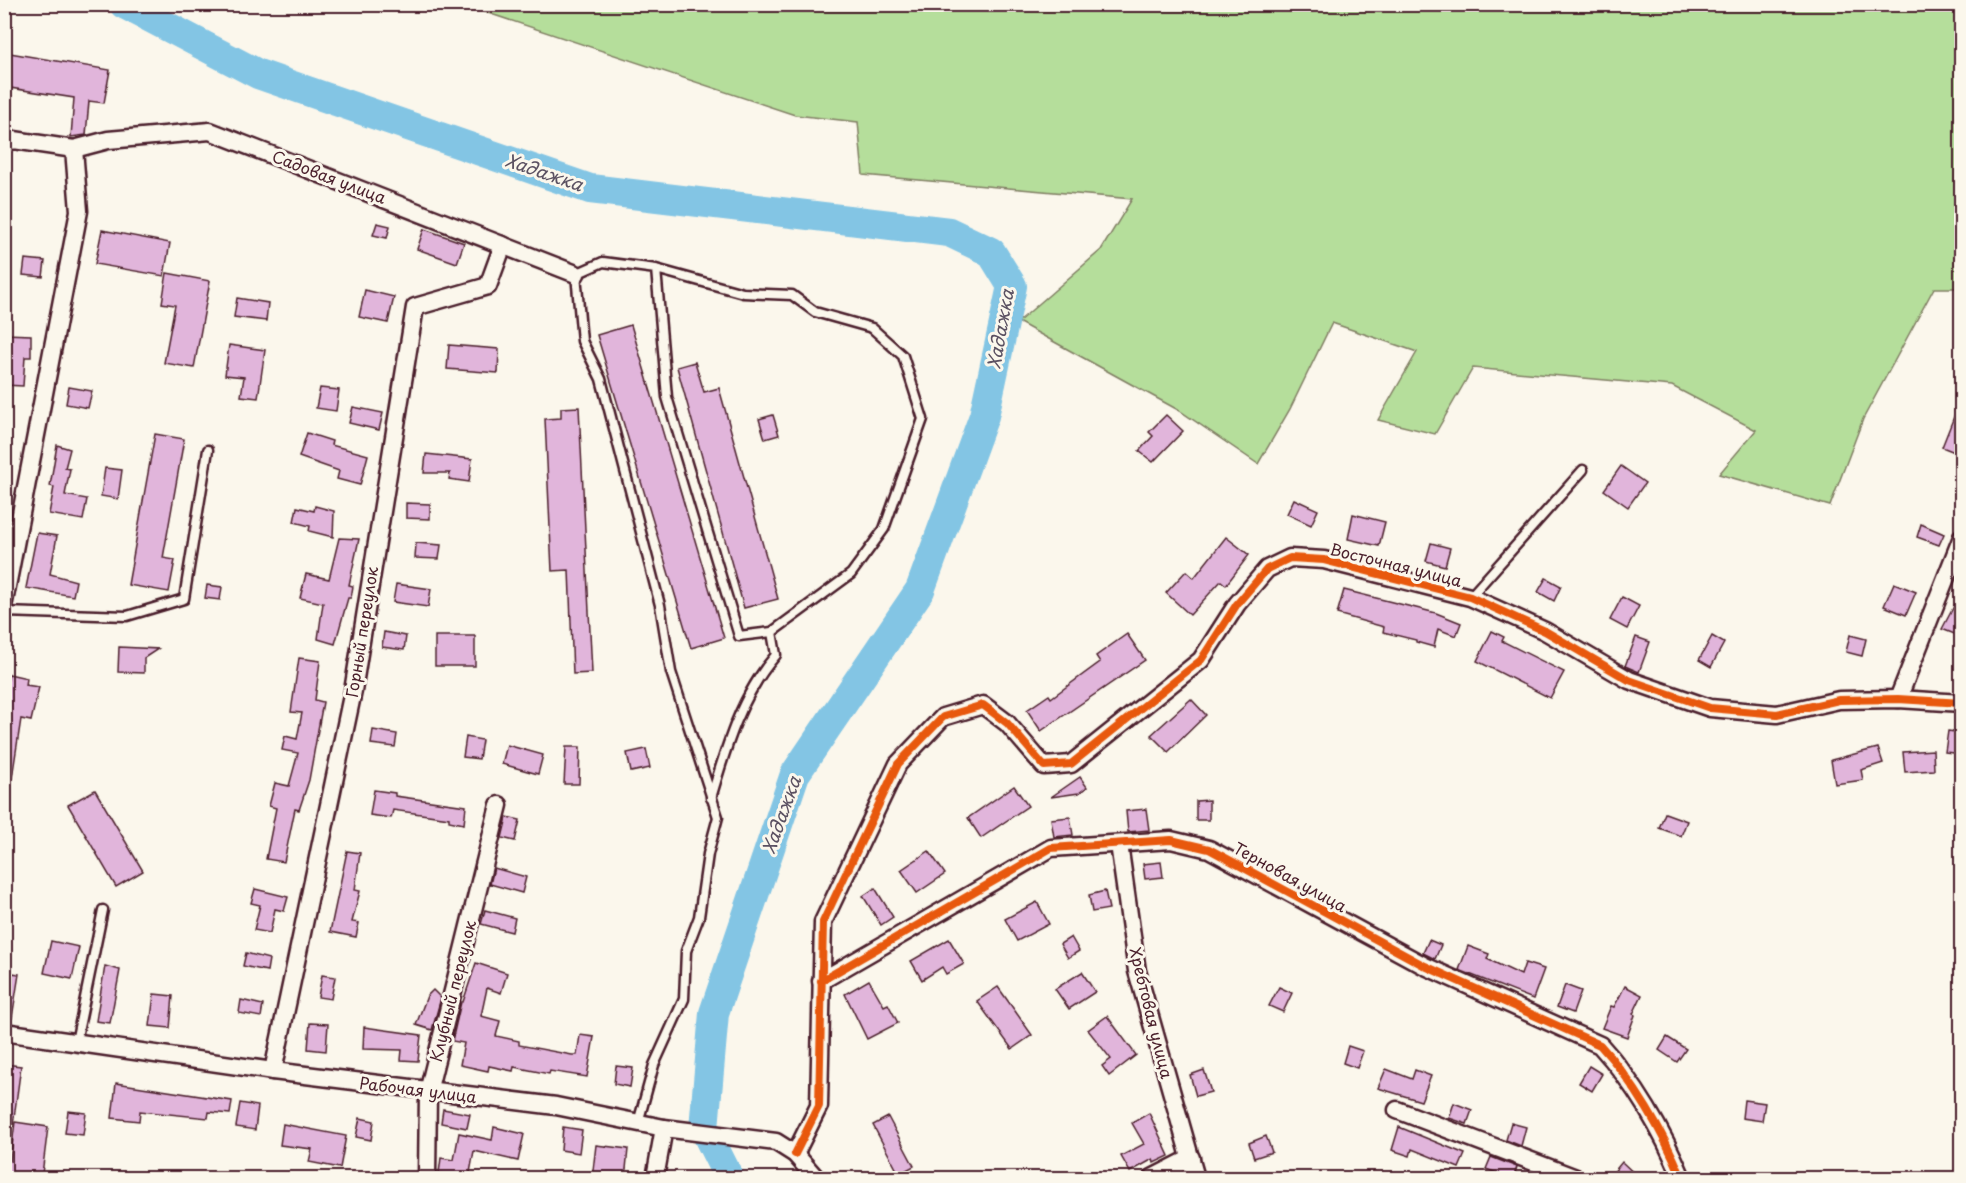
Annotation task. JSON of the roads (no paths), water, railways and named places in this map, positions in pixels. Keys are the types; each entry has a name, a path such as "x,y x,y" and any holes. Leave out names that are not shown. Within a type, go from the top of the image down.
{"street":[{"name":"Садовая улица","path":"4,142 14,140 74,149 108,140 210,131 576,274"},
{"path":"4,603 79,211 74,149"},
{"name":"Горный переулок","path":"273,1071 353,691 415,308 488,286 503,245"},
{"path":"1898,699 1962,537"},
{"name":"Восточная улица","path":"821,981 823,922 898,764 943,717 983,705 1007,723 1044,766 1071,764 1201,660 1237,604 1267,569 1290,558 1324,560 1470,597 1545,631 1629,680 1710,708 1777,714 1839,700 1898,699 1962,703"},
{"name":"Клубный переулок","path":"427,1179 428,1092 499,805"},
{"name":"Терновая улица","path":"821,981 1051,848 1171,840 1209,849 1425,966 1600,1045 1621,1068 1674,1159 1682,1179"},
{"name":"Хребтовая улица","path":"1119,844 1137,971 1196,1179"},
{"path":"795,1154 819,1106 821,981"},
{"name":"Рабочая улица","path":"4,1032 428,1092 556,1106 663,1128 776,1142 795,1154 816,1179"},
{"path":"1396,1110 1576,1179"},
{"path":"655,1179 663,1128"},
{"path":"1152,1179 1191,1158"}],"lane":[{"path":"638,1123 654,1065 684,999 686,951 699,917 708,854 718,817 671,672 660,605 601,379 582,341 576,274 603,262 656,269 743,293 792,295 815,312 872,328 903,356 923,419 884,529 851,574 772,632 739,636 667,397 656,269"},
{"path":"4,612 128,616 184,599 208,450"},
{"path":"1470,597 1583,470"},
{"path":"711,798 726,746 756,678 776,655 772,632"},
{"path":"76,1042 103,910"}],"waterway":[{"name":"Хадажка","path":"124,4 258,74 590,189 949,232 991,252 1012,286 984,416 920,590 795,774 714,1013 704,1128 729,1178"}]}
